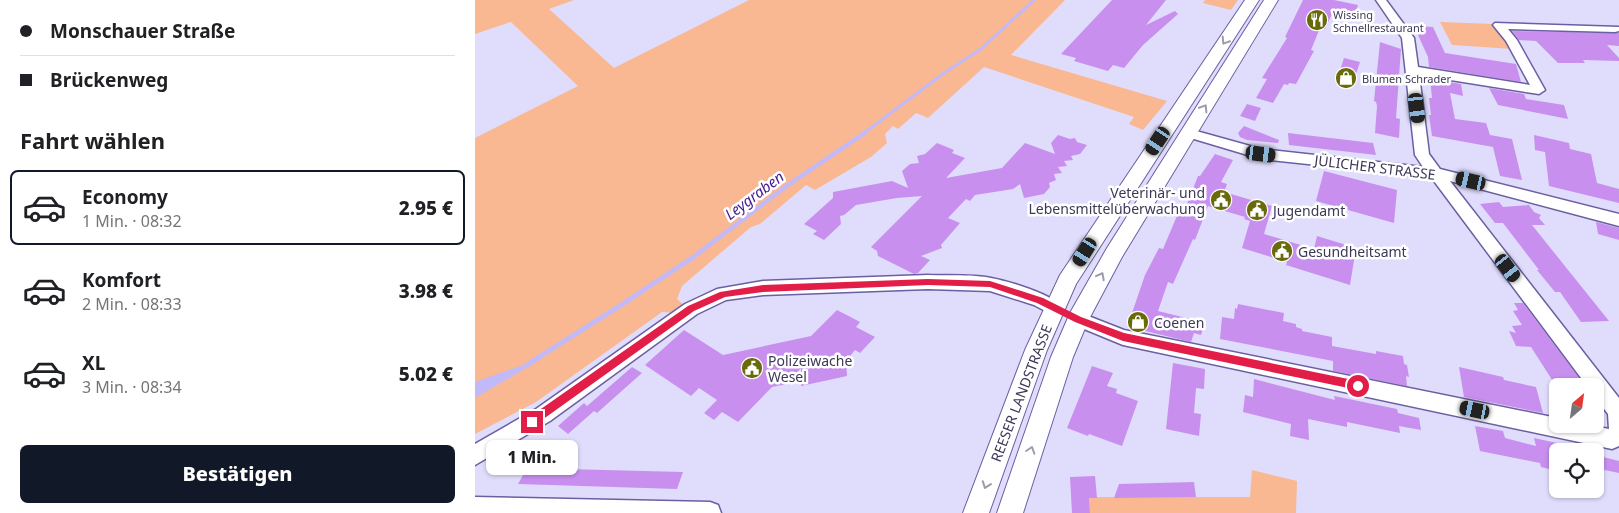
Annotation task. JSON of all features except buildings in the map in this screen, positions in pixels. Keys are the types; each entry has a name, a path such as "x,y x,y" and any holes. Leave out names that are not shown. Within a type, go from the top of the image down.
{"main road":[{"name":"REESER LANDSTRASSE","path":"976,513 1036,350 1053,308 1067,281 1094,237 1251,0"},
{"name":"REESER LANDSTRASSE","path":"1010,513 1062,356 1078,319 1114,253 1271,0"},
{"path":"1053,308 1078,319"}],"street":[{"path":"1381,0 1408,38 1423,155 1617,411 1619,428"},
{"path":"1413,70 1539,90 1511,40 1499,26 1615,29"},
{"name":"JÜLICHER STRASSE","path":"1189,133 1261,154 1437,173 1619,220"},
{"path":"475,455 543,415 691,309 723,294 763,288 928,282 990,284 1040,300 1053,308"},
{"path":"1078,319 1133,339 1612,439 1619,434"},
{"path":"475,508 710,513"}],"shaded area":[{"path":"475,0 574,0 549,9 614,68 749,0 1065,0 1011,55 1167,101 1143,130 1129,124 1134,117 984,67 928,118 916,113 898,129 893,126 885,134 887,143 871,157 815,190 806,185 760,224 751,227 682,286 677,299 685,306 676,313 662,312 536,402 475,434 475,138 578,86 511,22 475,34"},
{"path":"1205,0 1238,0 1231,10 1203,3"},
{"path":"1440,22 1494,24 1513,49 1452,45"},
{"path":"540,360 475,398 475,382"},
{"path":"1252,470 1297,481 1296,513 1090,513 1089,497 1250,497"}],"waterway":[{"name":"Leygraben","path":"864,133 944,73 981,49 1034,0"},
{"name":"Leygraben","path":"627,301 692,258 788,185 866,132"},
{"name":"Leygraben","path":"528,364 629,300"}],"place":[{"name":"Wissing Schnellrestaurant","path":"1317,20"},
{"name":"Blumen Schrader","path":"1346,78"},
{"name":"Veterinär- und Lebensmittelüberwachung","path":"1221,200"},
{"name":"Jugendamt","path":"1257,210"},
{"name":"Gesundheitsamt","path":"1282,251"},
{"name":"Coenen","path":"1138,322"},
{"name":"Polizeiwache Wesel","path":"752,368"}],"route":[{"path":"532,422 691,309 723,294 763,288 928,282 990,284 1040,300 1095,327 1123,337 1358,386"}]}
